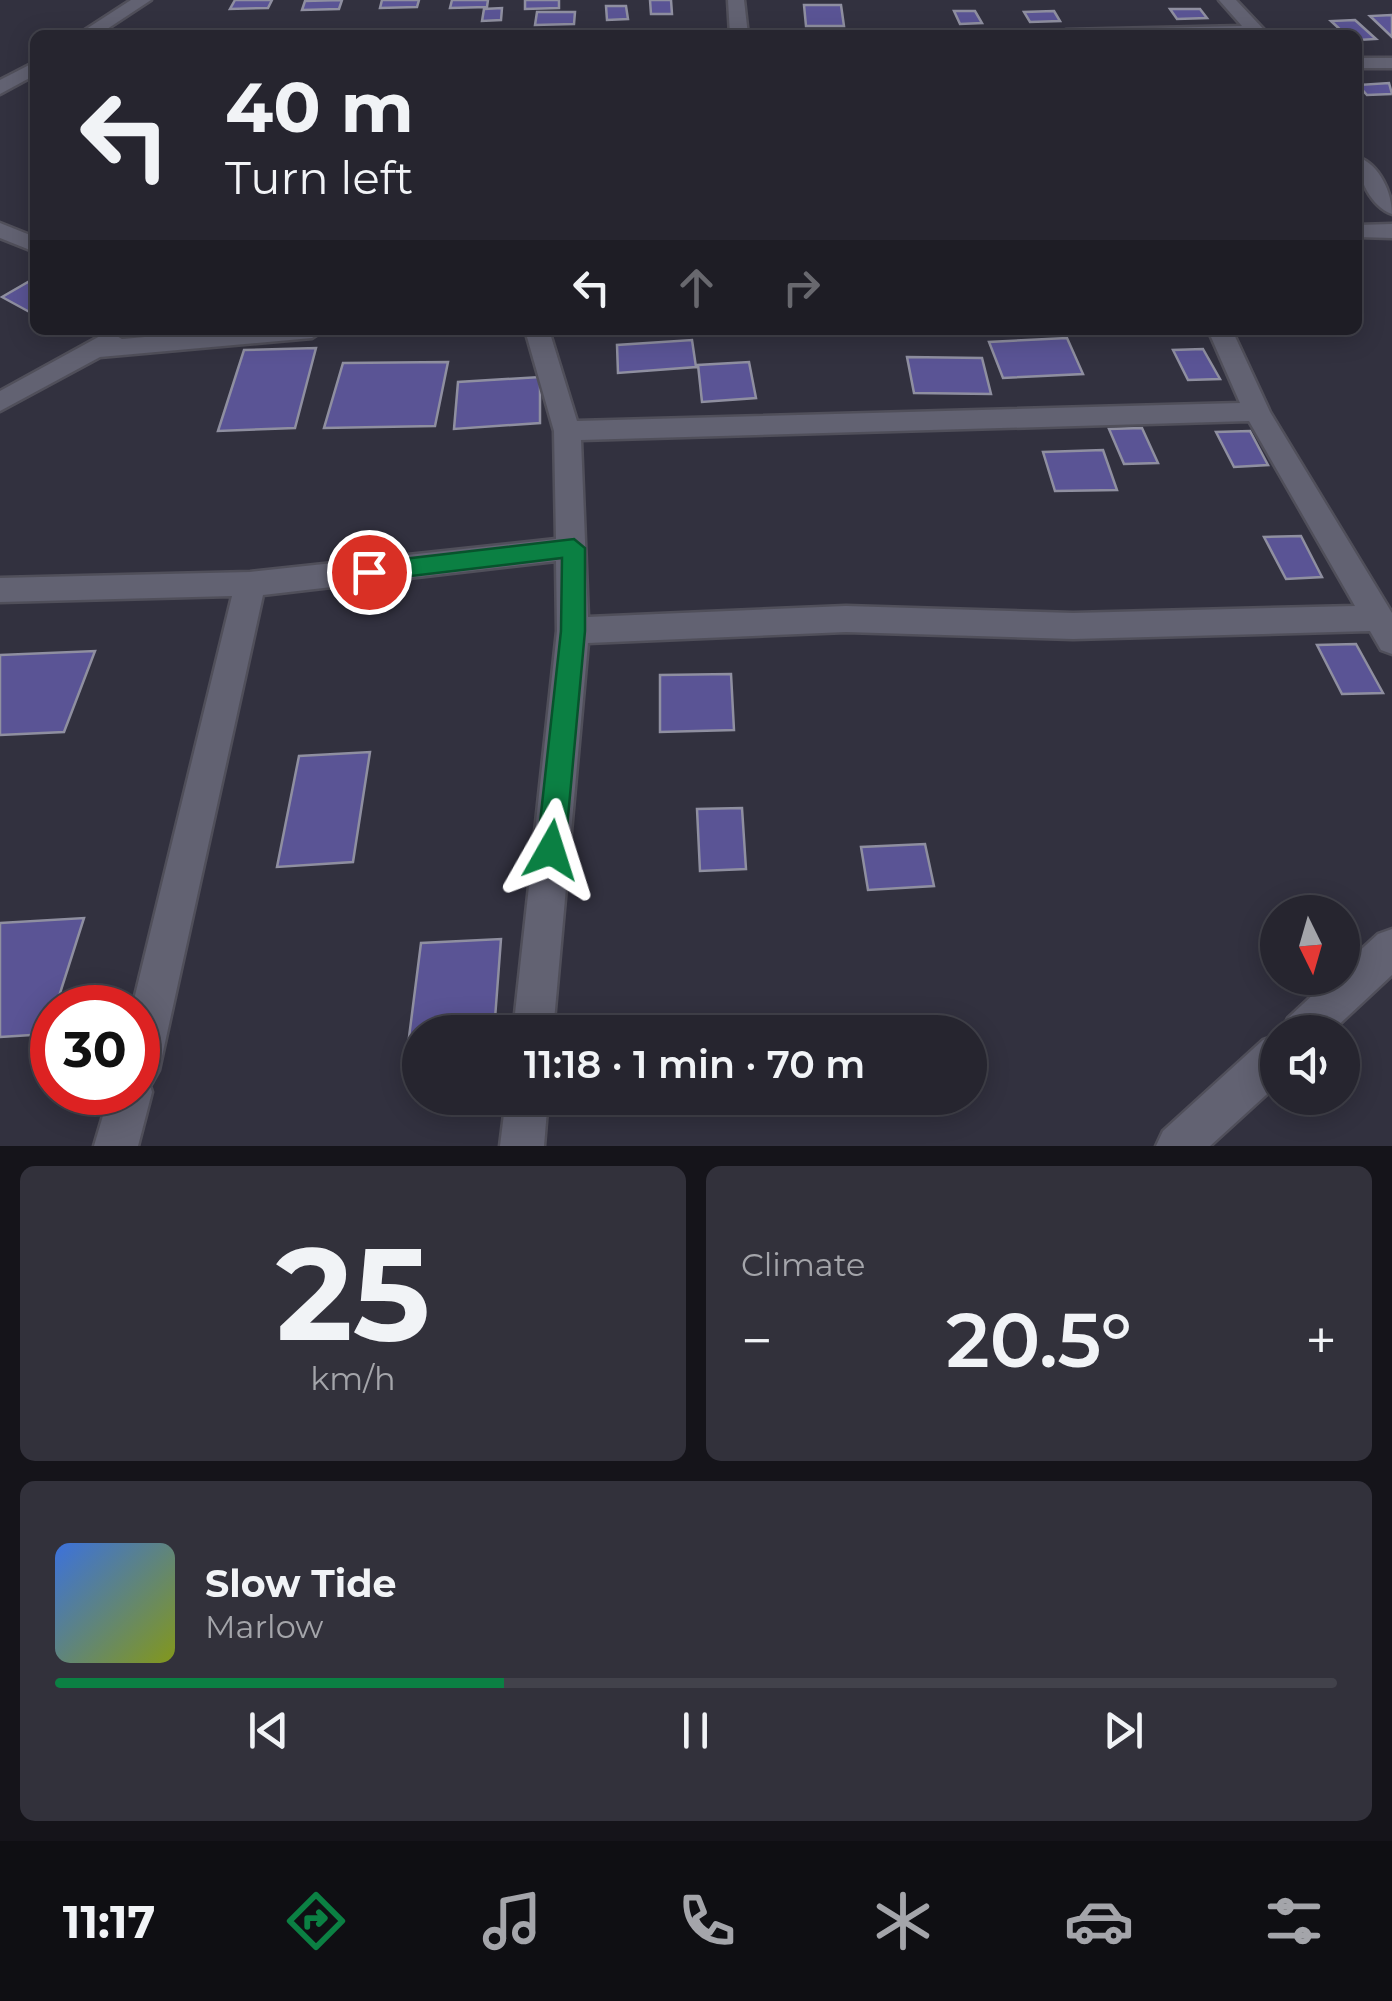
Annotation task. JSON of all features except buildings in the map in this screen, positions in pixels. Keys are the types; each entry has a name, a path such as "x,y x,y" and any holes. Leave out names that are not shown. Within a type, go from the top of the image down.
{"street":[{"path":"94,30 142,0"},
{"path":"736,0 739,30"},
{"path":"1227,0 1255,30"},
{"path":"1362,63 1392,63"},
{"path":"0,88 30,69"},
{"path":"1362,169 1392,208"},
{"path":"0,230 30,244"},
{"path":"1362,231 1392,231"},
{"path":"0,402 122,335"},
{"path":"94,350 258,335"},
{"path":"535,1015 573,631 574,548 568,432 538,335"},
{"path":"1222,335 1258,412 1384,630"},
{"path":"568,432 1258,412"},
{"path":"0,590 250,584 574,548"},
{"path":"158,985 250,584"},
{"path":"573,631 846,620 1384,630"},
{"path":"1320,1015 1392,948"},
{"path":"1178,1146 1260,1071"},
{"path":"116,1146 125,1115"},
{"path":"522,1146 525,1115"}],"route":[{"path":"369,572 574,548 573,631 551,850"}]}
